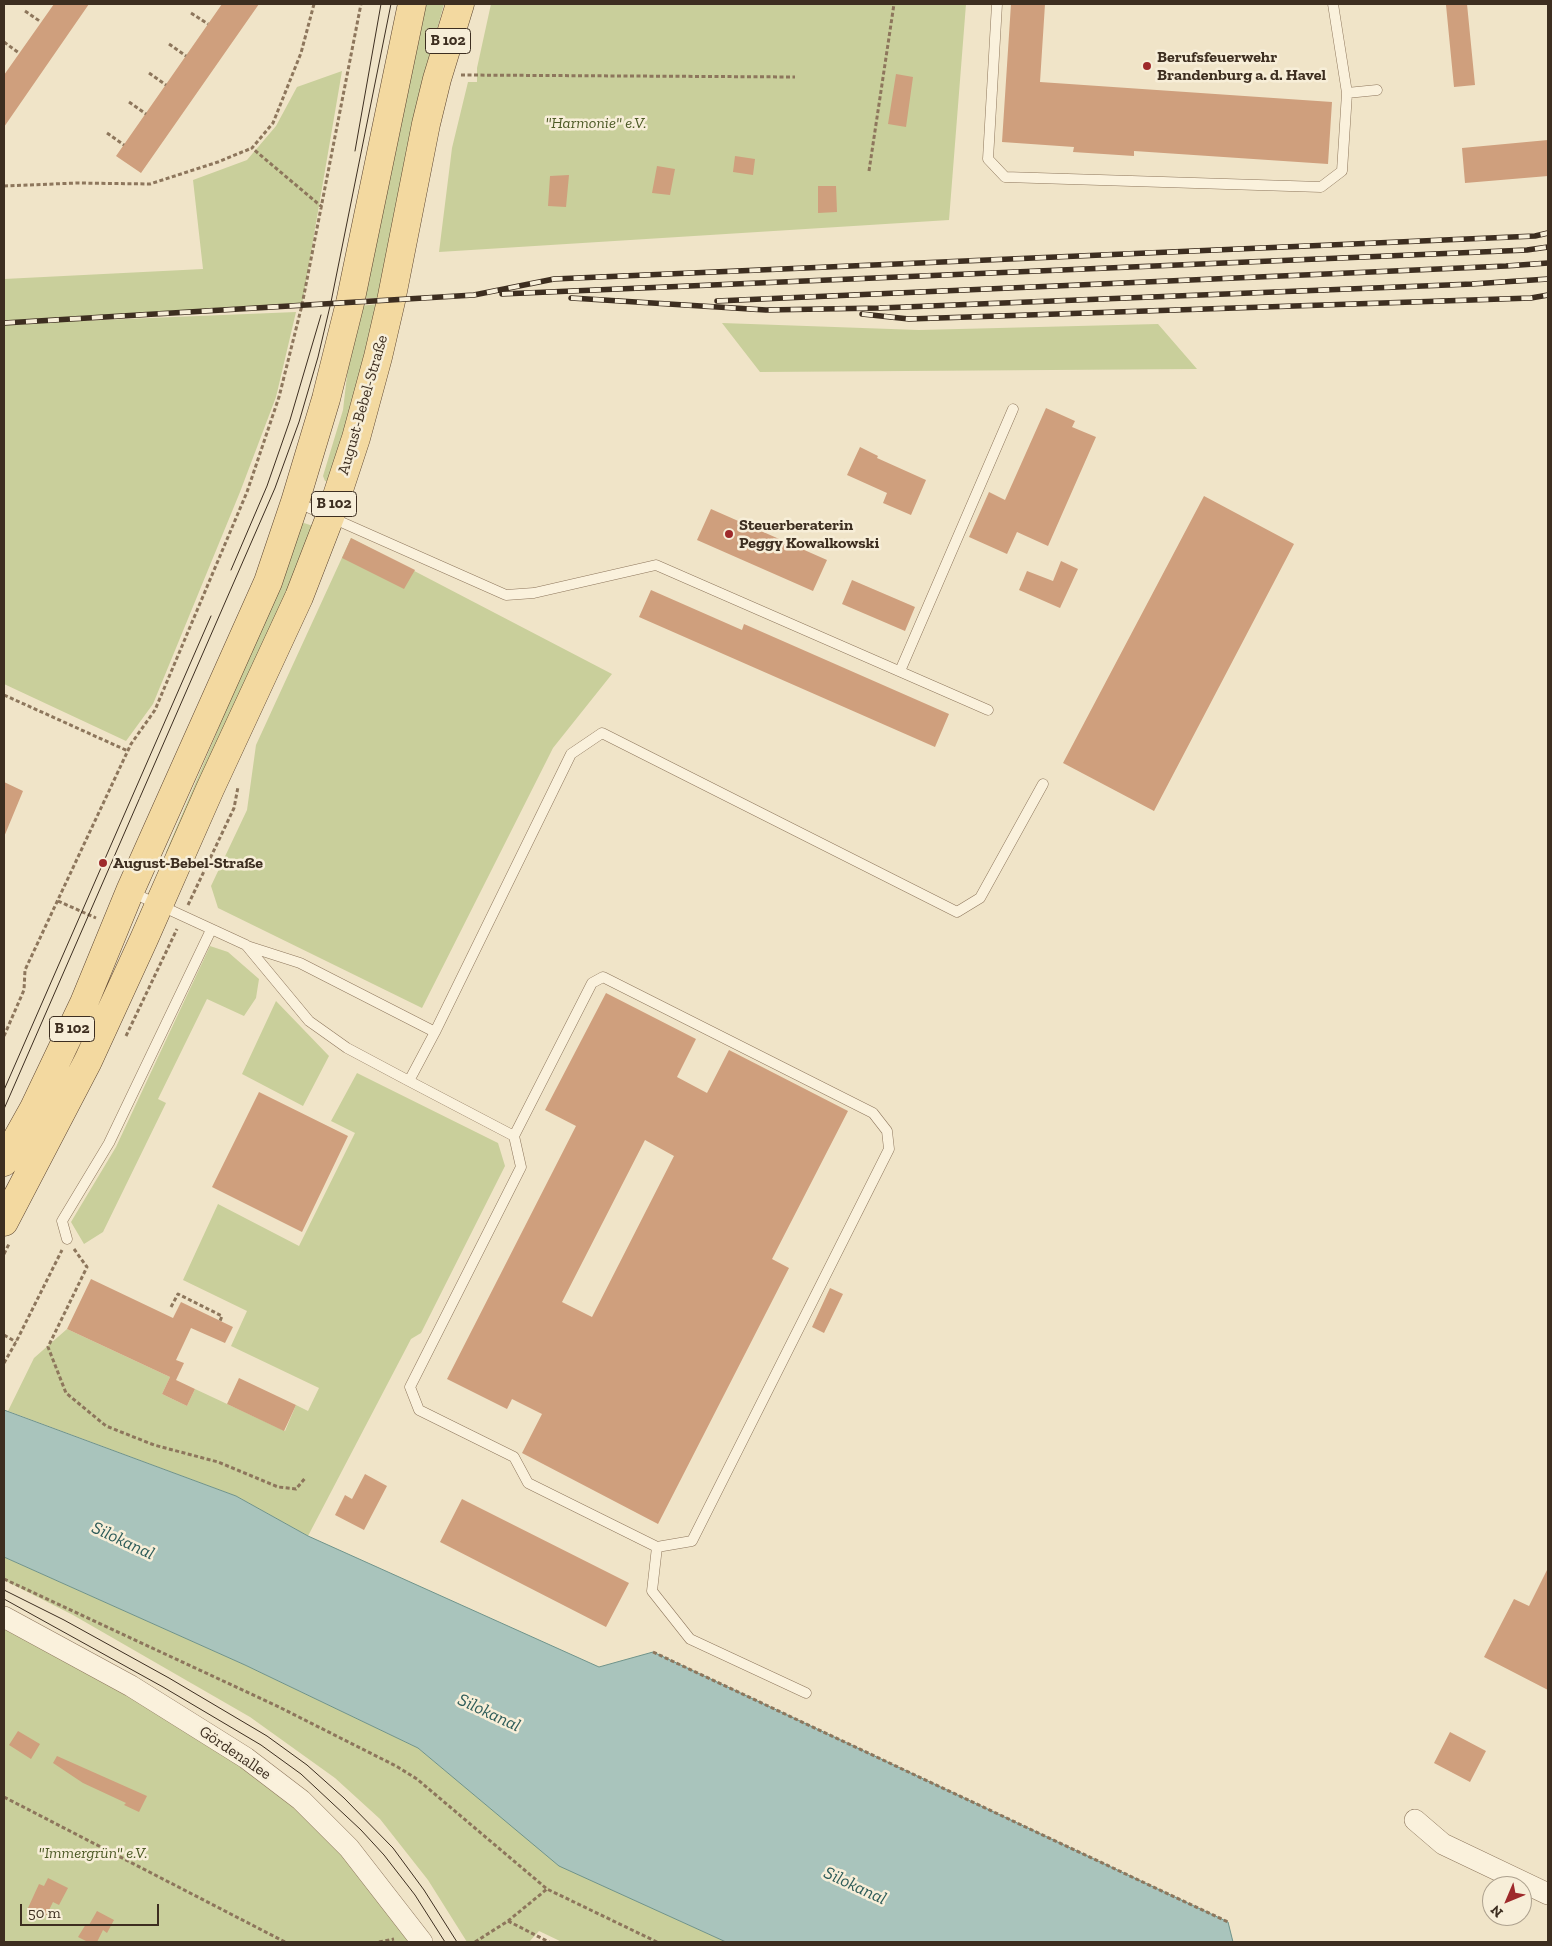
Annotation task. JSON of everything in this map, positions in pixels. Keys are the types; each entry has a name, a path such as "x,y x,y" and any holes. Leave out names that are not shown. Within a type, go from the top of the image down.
{"main road":[{"name":"B 102","path":"4,1162 34,1108 84,1004 130,892 268,582 295,502 326,399 350,303 412,4"},
{"name":"August-Bebel-Straße","path":"4,1222 88,1061 210,789 299,597 330,517 356,438 378,357 426,124 437,79 460,4"}],"street":[{"name":"Gördenallee","path":"4,1617 131,1686 246,1758 301,1800 349,1848 422,1942"},
{"path":"1415,1820 1443,1844 1548,1894"}],"lane":[{"path":"998,4 988,159 1005,177 1321,187 1342,171 1347,93 1333,4"},
{"path":"1347,93 1377,90"},
{"path":"900,671 1013,409"},
{"path":"295,502 506,595 534,593 656,565 988,710"},
{"path":"409,1081 435,1032 571,754 602,733 957,912 980,898 1044,784"},
{"path":"130,892 246,946 300,962 435,1032"},
{"path":"67,1239 62,1222 109,1142 211,930"},
{"path":"246,946 309,1021 348,1048 514,1136"},
{"path":"603,977 873,1113 887,1131 889,1149 692,1541 657,1547 528,1483 514,1458 418,1410 410,1387 521,1167 514,1136 592,983 603,977"},
{"path":"657,1547 652,1591 690,1639 806,1693"}],"path":[{"path":"4,186 77,183 150,184 218,162 252,148 273,123 301,53 314,4"},
{"path":"4,1036 24,990 25,970 128,751 155,710 247,492 279,397 302,305 361,4"},
{"path":"869,170 894,4"},
{"path":"25,11 41,22"},
{"path":"191,13 208,24"},
{"path":"4,42 19,53"},
{"path":"170,44 186,56"},
{"path":"149,73 166,85"},
{"path":"458,75 795,77"},
{"path":"129,102 146,114"},
{"path":"107,133 124,145"},
{"path":"252,148 322,207"},
{"path":"4,695 128,751"},
{"path":"4,1363 67,1239 87,1267 48,1347 66,1393 106,1426 154,1446 218,1462 278,1487 296,1489 306,1477"},
{"path":"171,1307 178,1294 222,1316 220,1321"},
{"path":"4,1335 16,1342"},
{"path":"4,1579 279,1707 396,1766 417,1779 547,1889 656,1942"},
{"path":"653,1652 1228,1922"},
{"path":"4,1797 285,1942"},
{"path":"475,1942 508,1921 547,1889"},
{"path":"508,1921 549,1942"}],"green space":[{"path":"420,4 444,4 423,80 380,298 360,298"},
{"name":"\"Harmonie\" e.V.","path":"491,4 966,4 949,220 439,252 452,148 468,82 477,82 477,68"},
{"path":"342,71 302,305 4,323 4,279 203,269 193,180 247,160 276,126 297,87"},
{"path":"379,304 331,481 325,481 323,476 343,410 350,350 359,306"},
{"path":"296,312 276,397 240,492 153,704 126,741 4,684 4,324"},
{"path":"722,323 919,330 1158,324 1197,369 760,372"},
{"path":"298,521 316,527 170,854 166,852 217,732"},
{"path":"351,538 612,674 553,748 422,1008 218,908 211,886 247,810 256,745"},
{"path":"210,946 228,952 259,979 256,998 244,1016 207,999 158,1099 166,1103 103,1232 84,1244 71,1222 116,1147"},
{"path":"276,1001 329,1056 303,1106 242,1074"},
{"path":"357,1073 498,1143 505,1166 421,1333 411,1339 308,1536 236,1496 8,1411 34,1358 67,1329 170,1377 162,1394 187,1406 195,1389 285,1431 296,1405 308,1411 319,1388 231,1346 247,1311 183,1280 218,1204 299,1246 355,1133 331,1121"},
{"path":"4,1557 245,1665 418,1748 560,1866 726,1942 562,1942 539,1931 529,1942 467,1942 428,1880 380,1819 335,1778 250,1717 73,1615 4,1580"},
{"name":"\"Immergrün\" e.V.","path":"4,1625 125,1691 241,1767 289,1802 330,1840 412,1942 4,1942"}],"water":[{"name":"Silokanal","path":"4,1410 236,1496 308,1536 599,1667 653,1652 1228,1922 1233,1942 726,1942 559,1866 418,1748 245,1665 4,1557"}],"building":[{"path":"54,4 89,4 4,127 4,75"},
{"path":"222,4 259,4 141,173 116,156"},
{"path":"1011,4 1045,4 1040,82 1332,102 1328,164 1134,151 1134,156 1073,152 1074,147 1002,142"},
{"path":"1467,4 1475,85 1454,87 1446,5"},
{"path":"896,74 913,77 906,127 888,124"},
{"path":"1548,140 1548,176 1465,183 1462,148"},
{"path":"735,156 755,159 753,175 733,172"},
{"path":"657,166 675,169 670,195 652,193"},
{"path":"569,175 566,207 548,206 550,176"},
{"path":"818,186 836,186 837,212 818,213"},
{"path":"1046,408 1075,421 1072,427 1096,437 1048,546 1017,532 1007,554 969,537 989,492 1005,500"},
{"path":"860,447 878,456 877,458 926,480 911,515 883,503 887,493 847,475"},
{"path":"1204,496 1294,544 1154,811 1063,763"},
{"path":"711,509 827,560 813,591 697,540"},
{"path":"351,538 415,570 404,589 342,558"},
{"path":"1061,561 1078,569 1060,608 1019,590 1027,571 1053,581"},
{"path":"852,580 915,607 905,631 842,604"},
{"path":"651,590 742,630 744,624 949,714 935,747 639,617"},
{"path":"4,782 23,791 4,837"},
{"path":"606,993 696,1039 677,1077 707,1093 729,1050 848,1111 772,1259 789,1268 658,1524 522,1453 542,1414 512,1399 507,1409 447,1379 576,1126 545,1110","holes":["645,1140 674,1156 592,1317 562,1302"]},
{"path":"259,1092 348,1136 302,1232 212,1187"},
{"path":"91,1279 173,1318 181,1302 233,1327 225,1343 191,1328 176,1360 184,1363 176,1380 195,1389 187,1406 162,1394 170,1377 67,1329"},
{"path":"830,1288 843,1294 824,1333 812,1327"},
{"path":"239,1378 296,1405 284,1431 227,1404"},
{"path":"365,1474 387,1486 364,1530 335,1515 345,1495 352,1499"},
{"path":"462,1499 629,1583 606,1627 440,1542"},
{"path":"1548,1568 1548,1690 1484,1657 1514,1599 1529,1606"},
{"path":"18,1731 40,1744 31,1759 9,1745"},
{"path":"1450,1732 1486,1751 1470,1782 1434,1763"},
{"path":"57,1756 147,1796 139,1812 124,1805 126,1803 83,1783 53,1763"},
{"path":"48,1878 68,1888 59,1905 53,1902 46,1916 28,1908 39,1884 44,1886"},
{"path":"97,1911 114,1920 107,1933 103,1930 97,1942 88,1942 78,1937 86,1924 89,1925"}],"tram line":[{"path":"355,151 381,4"},
{"path":"4,1109 275,488 299,422 318,357 331,302 391,4"},
{"path":"231,570 267,486 290,420 321,315"},
{"path":"4,1090 211,616"},
{"path":"4,1590 64,1620 169,1678 267,1736 307,1765 344,1798 393,1848 424,1890 457,1942"},
{"path":"4,1599 163,1687 261,1745 301,1774 361,1830 384,1855 415,1895 445,1942"}],"railway":[{"path":"4,323 474,295 554,279 1535,236 1548,233"},
{"path":"502,294 1527,250 1548,247"},
{"path":"717,301 1548,263"},
{"path":"571,298 766,310 880,308 1472,284 1548,279"},
{"path":"862,314 909,319 1531,298 1548,295"}],"place":[{"name":"Berufsfeuerwehr Brandenburg a. d. Havel","path":"1147,66"},
{"name":"Steuerberaterin Peggy Kowalkowski","path":"729,534"},
{"name":"August-Bebel-Straße","path":"103,863"}]}
